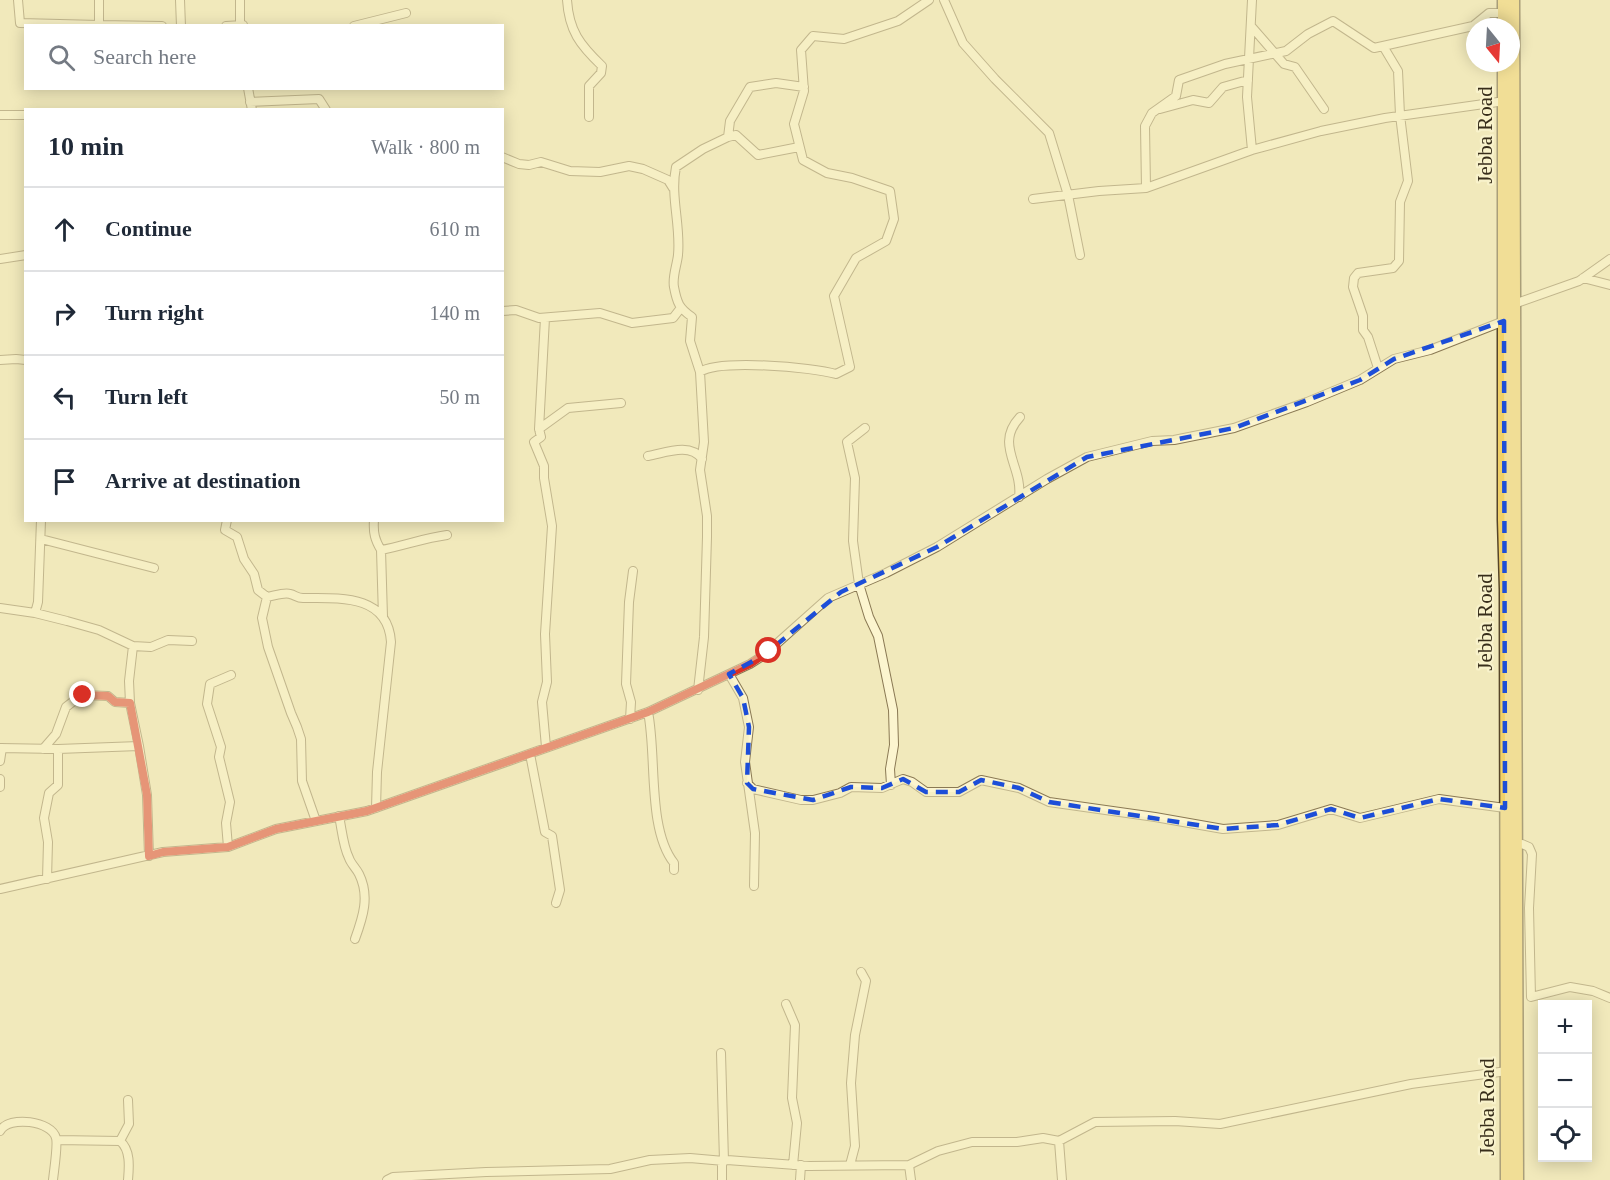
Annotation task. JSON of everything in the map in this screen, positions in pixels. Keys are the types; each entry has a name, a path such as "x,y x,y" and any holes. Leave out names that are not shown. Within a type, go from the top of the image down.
{"highway":[{"path":"1504,0 1504,18"},
{"path":"1513,0 1517,1180"},
{"name":"Jebba Road","path":"1504,72 1507,1180"}],"street":[{"path":"18,0 20,23 60,24"},
{"path":"99,0 99,24"},
{"path":"180,0 181,24"},
{"path":"240,0 242,24"},
{"path":"567,0 575,35 584,49 602,66 601,73 589,86 589,117"},
{"path":"700,372 717,367 777,365 836,374 850,368 834,296 856,258 886,241 894,219 890,191 852,178 827,174 802,160 794,124 804,87 801,50 813,36 844,39 898,21 930,0"},
{"path":"944,0 963,43 995,79 1049,132 1068,195 1080,255"},
{"path":"1252,0 1247,97 1252,150"},
{"path":"1146,188 1145,126 1152,113 1176,96 1179,80 1225,64 1286,51 1308,34 1333,21 1374,48 1473,26 1489,13 1504,13"},
{"path":"363,24 406,14"},
{"path":"1251,26 1284,64 1295,67 1324,109"},
{"path":"1378,368 1363,330 1363,316 1353,287 1354,278 1358,273 1393,268 1399,261 1400,202 1408,181 1400,115 1398,71 1383,46"},
{"path":"1156,110 1193,100 1209,103 1222,87 1248,80"},
{"path":"728,138 730,121 750,87 776,83 804,87"},
{"path":"248,90 251,106 319,99 325,108"},
{"path":"1033,199 1146,188 1252,150 1321,131 1400,115 1505,101"},
{"path":"0,115 24,115"},
{"path":"698,690 704,637 707,547 707,516 700,470 704,442 700,372 690,341 692,318 680,309 673,285 678,256 674,189 676,167 703,149 736,135 758,155 799,147"},
{"path":"504,158 519,164 529,165 541,162 570,171 600,172 628,166 643,169 668,180 674,189"},
{"path":"0,259 24,255"},
{"path":"1514,304 1559,289 1583,278 1610,259"},
{"path":"1583,278 1610,285"},
{"path":"504,311 516,310 539,318 600,313 632,323 673,318 680,309"},
{"path":"545,318 539,429 541,437 534,442 544,466 543,478 552,526 545,634 547,682 542,702 546,747"},
{"path":"0,889 87,870 121,860 183,849 228,847 276,829 376,808 630,719 698,690 750,664 764,655 828,598 886,573 937,547 1087,457 1152,441 1174,440 1234,428 1330,393 1360,380 1394,359 1430,350 1504,321"},
{"path":"0,360 24,360"},
{"path":"539,429 568,408 621,403"},
{"path":"1019,497 1020,485 1009,452 1008,438 1012,426 1020,417"},
{"path":"865,428 847,442 855,478 853,541 859,585 869,617 878,636 893,710 894,745 890,769 891,785"},
{"path":"648,456 684,450 697,453 702,459"},
{"path":"34,613 38,602 41,522"},
{"path":"227,522 225,530 237,537 244,559 254,574 258,590 267,597 288,593 299,599 327,597 362,602 383,617 390,629 391,642 377,772 376,808"},
{"path":"374,522 374,539 381,550 383,617"},
{"path":"381,550 427,538 447,536"},
{"path":"41,539 154,568"},
{"path":"630,719 631,702 626,684 629,602 633,571"},
{"path":"267,597 262,618 268,647 301,739 302,781 316,821"},
{"path":"0,608 34,613 99,630 134,645 151,647 168,640 192,641"},
{"path":"134,645 129,681 130,703 147,795 149,856"},
{"path":"729,674 743,698 749,727 745,762 755,833 754,886"},
{"path":"228,847 226,822 230,802 219,757 220,747 207,704 210,684 231,675"},
{"path":"43,749 56,734 66,707 83,695 103,695 115,702 130,703"},
{"path":"648,712 661,840 666,853 674,863 674,870"},
{"path":"0,761 1,748 58,749 139,746"},
{"path":"47,879 48,842 44,818 49,793 58,785 58,749"},
{"path":"530,754 545,832 552,836 555,853 560,890 556,903"},
{"path":"0,779 0,787"},
{"path":"747,783 753,789 801,800 813,800 840,793 851,787 882,788 903,779 912,782 926,792 959,792 981,780 1019,788 1049,802 1155,817 1223,830 1278,825 1332,809 1360,818 1439,799 1505,808"},
{"path":"751,803 762,791"},
{"path":"339,816 349,860 358,871 366,896 355,939"},
{"path":"1515,846 1522,844 1529,847 1532,854 1529,908 1531,997 1570,987 1593,991 1610,998"},
{"path":"850,1165 855,1146 855,1116 851,1083 855,1035 866,981 861,972"},
{"path":"786,1004 795,1025 792,1098 797,1123 797,1165 800,1180"},
{"path":"720,1053 724,1161 722,1180"},
{"path":"387,1180 393,1177 486,1172 610,1169 650,1160 690,1158 797,1165 909,1165 938,1151 972,1142 1017,1142 1043,1138 1059,1141 1095,1122 1174,1121 1220,1124 1411,1084 1507,1071"},
{"path":"120,1141 129,1124 128,1100"},
{"path":"0,1131 10,1122 29,1122 54,1133 57,1140 53,1180"},
{"path":"57,1140 120,1141 125,1145 128,1156 128,1180"},
{"path":"1059,1141 1062,1180"},
{"path":"909,1165 911,1180"}],"highlighted area":[{"path":"1504,321 1505,808 1439,799 1360,818 1331,809 1278,825 1223,829 1049,802 1019,788 981,780 959,792 926,792 903,779 882,788 851,787 813,800 753,789 747,783 749,727 743,698 729,674 764,655 841,592 937,547 1087,457 1234,428 1360,380 1394,359"}],"route":[{"path":"83,695 108,696 115,702 130,703 147,795 149,856 193,848 228,847 256,835 293,824 367,811 648,712 693,693 750,664 769,651"}]}
